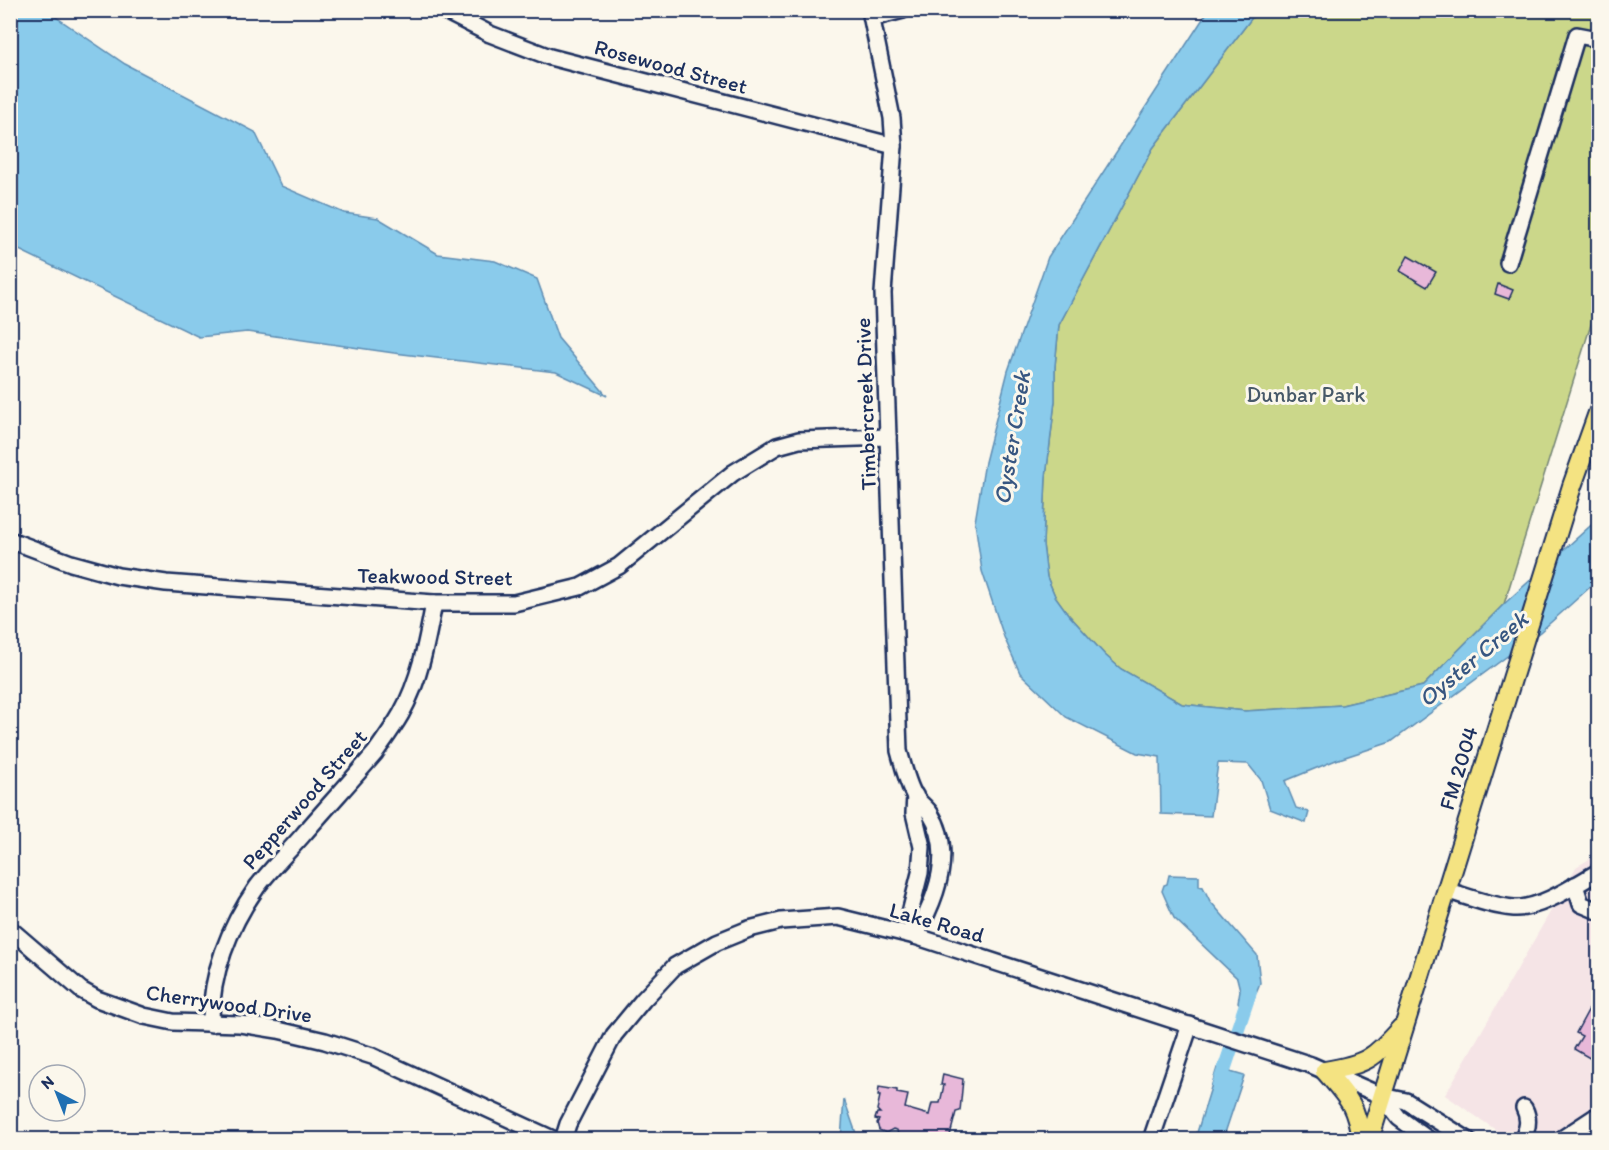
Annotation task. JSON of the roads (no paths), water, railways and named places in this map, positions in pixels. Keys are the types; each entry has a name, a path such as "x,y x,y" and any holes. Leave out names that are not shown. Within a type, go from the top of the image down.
{"main road":[{"name":"FM 2004","path":"1369,1140 1572,486 1599,413"},
{"path":"1325,1071 1352,1067 1370,1059 1405,1024"},
{"path":"1325,1071 1353,1106 1358,1119 1361,1140"}],"street":[{"name":"Rosewood Street","path":"443,10 489,34 550,57 894,146"},
{"path":"871,14 903,10"},
{"name":"Timbercreek Drive","path":"871,14 892,118 894,146 883,292 899,751 915,795 930,813 942,844 942,864 938,883 928,912 915,936"},
{"path":"1508,263 1577,35 1599,39"},
{"name":"Teakwood Street","path":"10,540 71,563 118,576 166,583 434,603 514,603 580,587 618,566 733,473 777,446 800,440 888,437"},
{"name":"Pepperwood Street","path":"211,1024 210,999 216,976 232,930 243,909 271,870 375,753 389,733 401,713 420,668 434,603"},
{"path":"1446,890 1483,902 1516,908 1549,900 1599,872"},
{"path":"1575,885 1581,904 1599,911"},
{"name":"Lake Road","path":"563,1140 568,1124 614,1035 675,966 717,942 749,929 781,921 838,918 915,936 1325,1071 1382,1096 1406,1101 1468,1140"},
{"name":"Cherrywood Drive","path":"10,929 81,990 97,999 144,1016 172,1022 231,1023 278,1030 326,1041 372,1056 555,1140"},
{"path":"1151,1140 1190,1025"},
{"name":"Lake Road","path":"1382,1096 1399,1118 1430,1140"},
{"path":"1522,1140 1528,1121 1524,1108"},
{"path":"1560,1140 1599,1115"}],"water":[{"path":"11,10 47,11 125,64 255,132 281,186 344,213 378,218 438,254 495,261 537,279 558,338 607,396 556,372 394,353 247,332 199,337 11,246"},
{"name":"Oyster Creek","path":"1208,11 1257,11 1153,148 1059,325 1055,366 1055,401 1046,477 1043,544 1047,577 1055,596 1068,614 1105,655 1121,669 1182,704 1245,711 1342,705 1423,686 1504,604 1598,519 1598,580 1540,632 1391,742 1336,760 1285,781 1296,808 1309,812 1306,823 1270,809 1261,780 1248,764 1218,763 1211,816 1161,814 1160,757 1137,753 1066,717 1020,673 1004,637 982,571 975,522 985,462 1008,371 1048,257"},
{"path":"1169,875 1199,876 1199,886 1203,887 1210,901 1257,955 1260,983 1251,1005 1244,1009 1238,1002 1240,990 1237,978 1174,918 1162,891"},
{"path":"1217,1068 1244,1076 1223,1139 1195,1139"},
{"path":"844,1099 858,1139 841,1139"}],"waterway":[{"path":"1219,1085 1250,992"}],"park label":[{"name":"Dunbar Park","path":"1306,394"}]}
